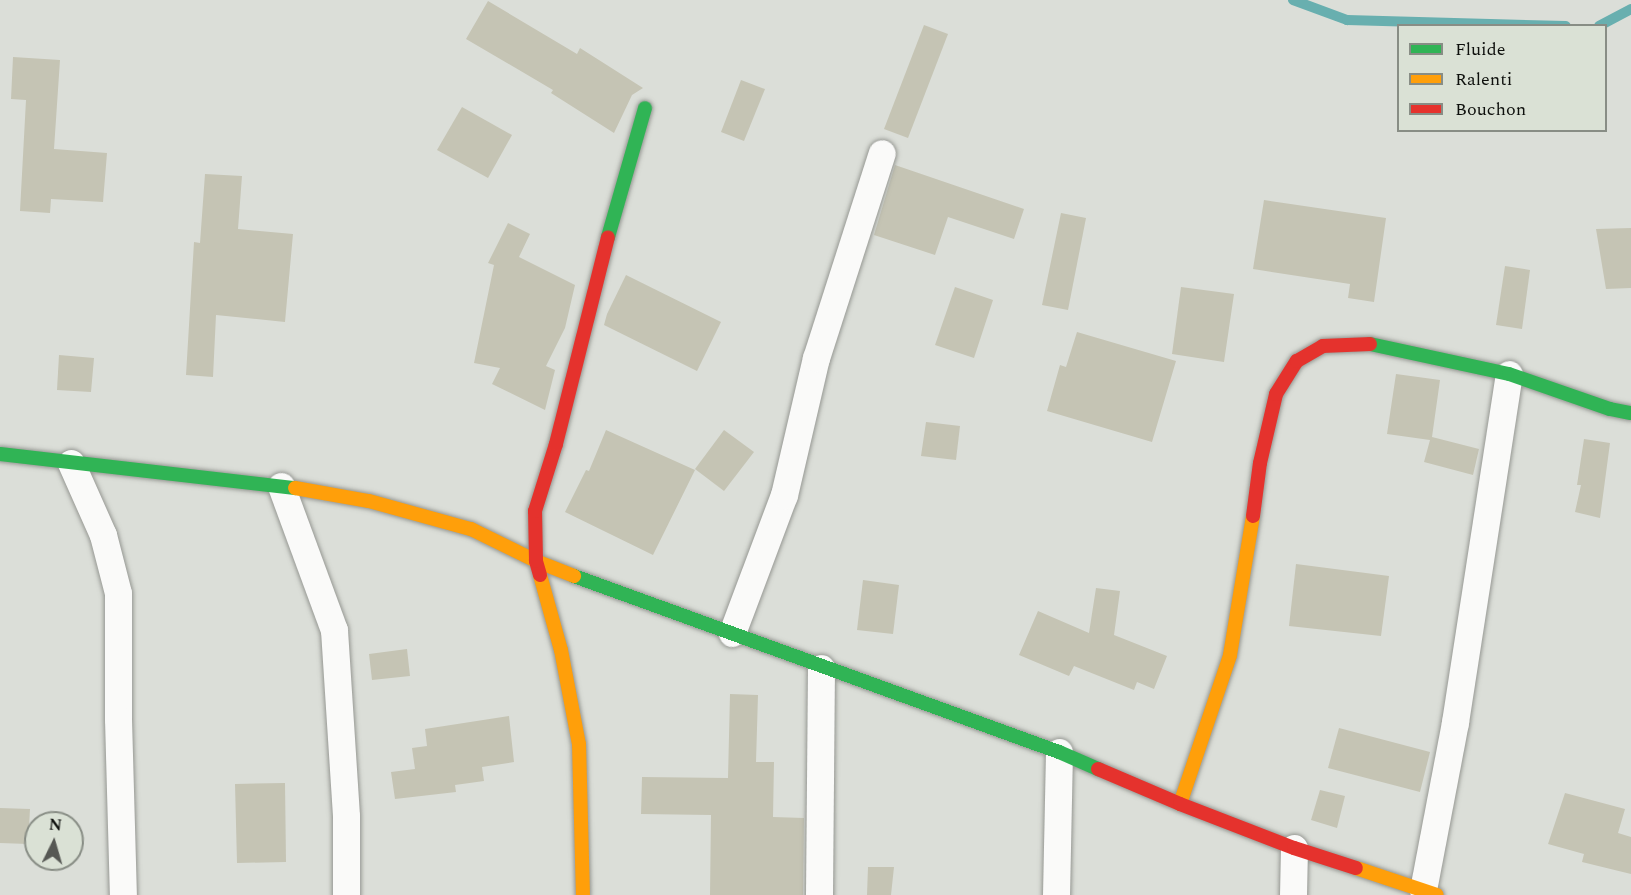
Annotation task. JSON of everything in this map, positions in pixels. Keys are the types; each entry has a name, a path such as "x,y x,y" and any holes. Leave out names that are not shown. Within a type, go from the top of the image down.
{"street":[{"path":"583,895 579,744 561,650 536,561 535,511 556,444 596,278 645,108"},
{"path":"732,633 784,495 816,358 882,153"},
{"path":"1180,804 1230,655 1243,587 1260,463 1276,394 1297,361 1323,346 1376,344 1509,374 1610,409 1631,412"},
{"path":"0,454 71,464 281,486 369,501 471,529 536,561 821,668 1059,752 1180,804 1294,848 1430,892 1509,374"},
{"path":"71,464 103,535 118,593 118,719 123,895"},
{"path":"281,486 334,630 346,816 346,895"},
{"path":"819,895 821,668"},
{"path":"1056,895 1059,752"},
{"path":"1293,895 1294,848"}],"building":[{"path":"488,1 577,54 580,48 643,88 632,95 614,133 551,93 553,90 466,39"},
{"path":"924,25 948,34 908,138 884,129"},
{"path":"13,57 60,60 54,149 107,153 103,202 51,199 50,213 20,211 26,100 11,99"},
{"path":"741,80 765,89 744,141 721,132"},
{"path":"462,107 512,135 488,178 437,150"},
{"path":"895,165 1024,209 1014,239 948,217 935,255 874,235"},
{"path":"205,174 242,176 238,229 293,234 285,322 216,315 213,377 186,375 194,242 200,243"},
{"path":"1264,200 1386,218 1374,302 1348,298 1350,284 1253,269"},
{"path":"1061,213 1086,218 1068,310 1042,305"},
{"path":"508,223 530,234 519,257 575,285 565,328 546,366 555,370 545,410 492,384 500,368 474,363 494,265 488,263"},
{"path":"1631,228 1631,288 1606,289 1596,229"},
{"path":"1505,266 1530,270 1522,329 1496,325"},
{"path":"626,275 721,322 697,371 604,325"},
{"path":"955,287 993,300 974,358 935,345"},
{"path":"1181,287 1234,294 1224,362 1172,354"},
{"path":"1077,332 1176,361 1152,442 1047,411 1060,365 1066,367"},
{"path":"59,355 94,358 91,392 57,390"},
{"path":"1396,374 1440,380 1432,437 1479,449 1473,475 1424,462 1430,440 1387,434"},
{"path":"926,422 960,426 956,460 921,456"},
{"path":"606,430 695,470 653,555 565,512 586,470 589,471"},
{"path":"724,430 754,452 724,491 695,469"},
{"path":"1584,439 1610,443 1600,518 1575,512 1581,485 1577,485"},
{"path":"1296,564 1389,576 1381,636 1289,626"},
{"path":"863,580 899,585 893,634 857,630"},
{"path":"1096,588 1120,591 1114,635 1167,656 1154,689 1137,682 1134,690 1074,666 1069,676 1019,655 1038,611 1089,633"},
{"path":"407,649 410,676 372,680 369,654"},
{"path":"730,694 758,695 756,762 774,762 773,817 804,818 803,895 710,895 711,815 641,814 642,777 728,778"},
{"path":"509,716 514,762 482,767 484,781 455,785 456,792 395,799 391,772 415,769 412,748 427,746 425,729"},
{"path":"1339,728 1430,752 1420,792 1328,768"},
{"path":"285,783 286,862 237,863 235,784"},
{"path":"1320,790 1345,796 1337,828 1311,820"},
{"path":"1565,793 1625,809 1618,833 1631,837 1631,874 1582,862 1584,854 1548,844"},
{"path":"0,808 30,809 30,811 24,811 24,844 0,843"},
{"path":"868,867 894,867 891,895 867,895"}],"waterway":[{"path":"1293,0 1347,20 1493,24"},
{"path":"1603,24 1631,9"}],"traffic: fast":[{"path":"608,237 645,108"},
{"path":"1370,344 1509,374 1610,409 1631,413"},
{"path":"0,454 295,488"},
{"path":"574,576 1059,752 1098,769"}],"traffic: slow":[{"path":"295,488 369,501 471,529 536,561 574,576"},
{"path":"1180,804 1230,655 1253,516"},
{"path":"540,575 561,650 579,744 583,895"},
{"path":"1356,868 1437,895"}],"traffic: jam":[{"path":"540,575 536,561 535,511 556,444 608,237"},
{"path":"1253,516 1260,463 1276,394 1297,361 1323,346 1370,344"},
{"path":"1098,769 1180,804 1294,848 1356,868"}]}
